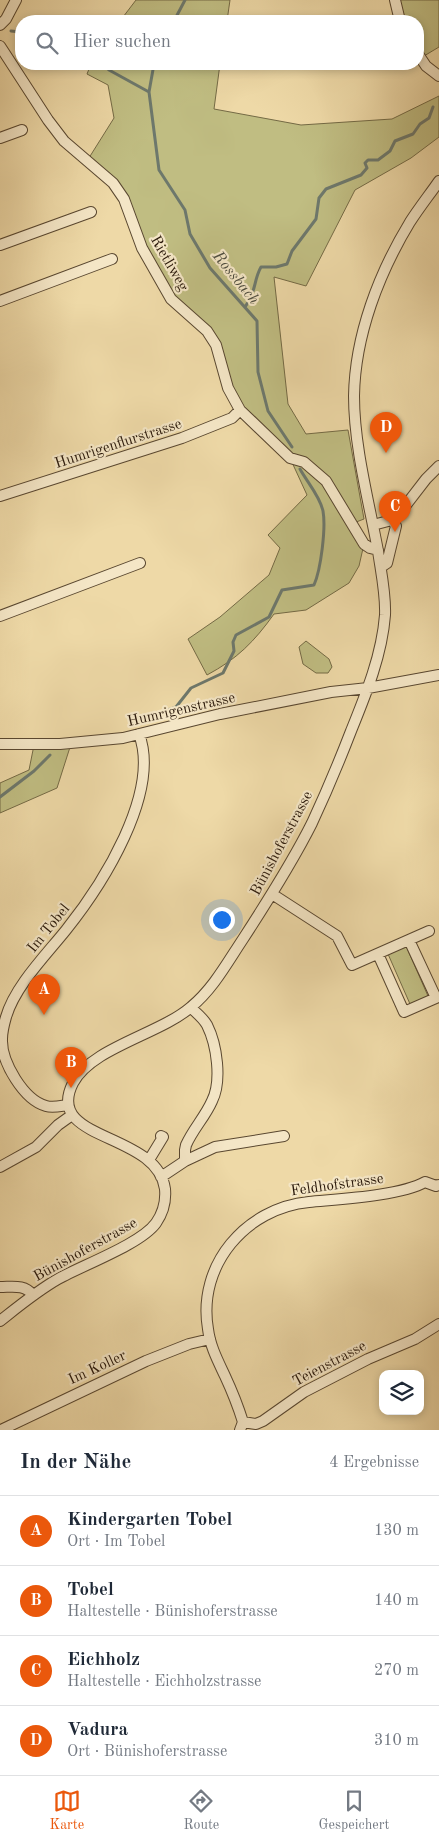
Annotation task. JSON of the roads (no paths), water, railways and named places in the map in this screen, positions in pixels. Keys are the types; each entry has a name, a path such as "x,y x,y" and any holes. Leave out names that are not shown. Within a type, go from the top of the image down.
{"street":[{"path":"0,24 6,19 16,0"},
{"path":"395,0 399,15"},
{"name":"Rietliweg","path":"0,46 15,69"},
{"path":"424,63 439,76"},
{"name":"Rietliweg","path":"16,70 64,141 114,183 120,191 142,248 171,299 207,331 216,345 228,388 240,410 290,458 304,462 326,481 364,544 378,550"},
{"path":"0,138 22,130"},
{"name":"Bünishoferstrasse","path":"68,1105 69,1092 75,1079 88,1065 167,1024 191,1008 216,980 272,894 311,825 338,764 368,688 381,642 385,612 384,565 378,550 373,525 355,418 354,394 364,325 384,270 411,221 439,181"},
{"path":"0,245 91,212"},
{"path":"0,301 112,259"},
{"name":"Humrigenflurstrasse","path":"0,496 198,433 232,418 240,410"},
{"path":"373,525 392,520 406,506 426,478 439,466"},
{"path":"384,565 396,526 392,520"},
{"path":"0,616 140,563"},
{"name":"Humrigenstrasse","path":"0,744 70,744 122,738 220,714 332,692 368,688 439,675"},
{"name":"Im Tobel","path":"68,1105 54,1107 37,1102 21,1087 3,1064 2,1041 6,1017 14,998 36,966 86,904 119,850 138,801 142,780 144,746 139,734"},
{"path":"272,894 337,936 352,965 429,931"},
{"path":"378,954 404,1012 436,998 409,940"},
{"path":"185,1161 186,1145 212,1101 217,1082 216,1058 208,1028 202,1018 191,1008"},
{"path":"0,1167 36,1147 58,1125 72,1115 68,1105"},
{"name":"Bünishoferstrasse","path":"0,1321 33,1295 72,1271 130,1243 151,1228 159,1218 164,1204 165,1193 161,1177 149,1160 136,1150 84,1126 72,1115"},
{"path":"149,1160 163,1137 160,1136"},
{"path":"161,1177 185,1161 215,1147 284,1136"},
{"name":"Feldhofstrasse","path":"242,1426 210,1339 206,1306 213,1273 233,1239 264,1215 294,1203 415,1188 425,1182 436,1186 439,1185"},
{"path":"0,1287 21,1286 29,1290 33,1295"},
{"name":"Teienstrasse","path":"242,1426 263,1421 304,1392 368,1359 415,1339 439,1324"},
{"name":"Im Koller","path":"1,1430 146,1361 189,1344 210,1339"}],"waterway":[{"name":"Rossbach","path":"177,15 185,0"},
{"path":"11,31 15,31"},
{"path":"109,70 149,92"},
{"name":"Rossbach","path":"153,70 149,92 159,170 185,210 190,234 210,268 257,321 258,372 268,411 292,447"},
{"path":"245,307 261,267 276,267 287,264 292,251 316,219 319,198 326,189 361,175 367,168 365,163 368,160 378,160 390,151 395,141 413,134 420,124 429,118 433,107"},
{"name":"Rossbach","path":"133,723 176,707 191,688 223,673 234,651 233,642 236,635 269,617 282,590 314,585 319,569 324,518 321,505 300,469"},
{"name":"Rossbach","path":"0,797 34,771 50,755"}],"place":[{"name":"Vadura","path":"386,453"},
{"name":"Eichholz","path":"395,532"},
{"name":"Kindergarten Tobel","path":"44,1015"},
{"name":"Tobel","path":"71,1088"}]}
